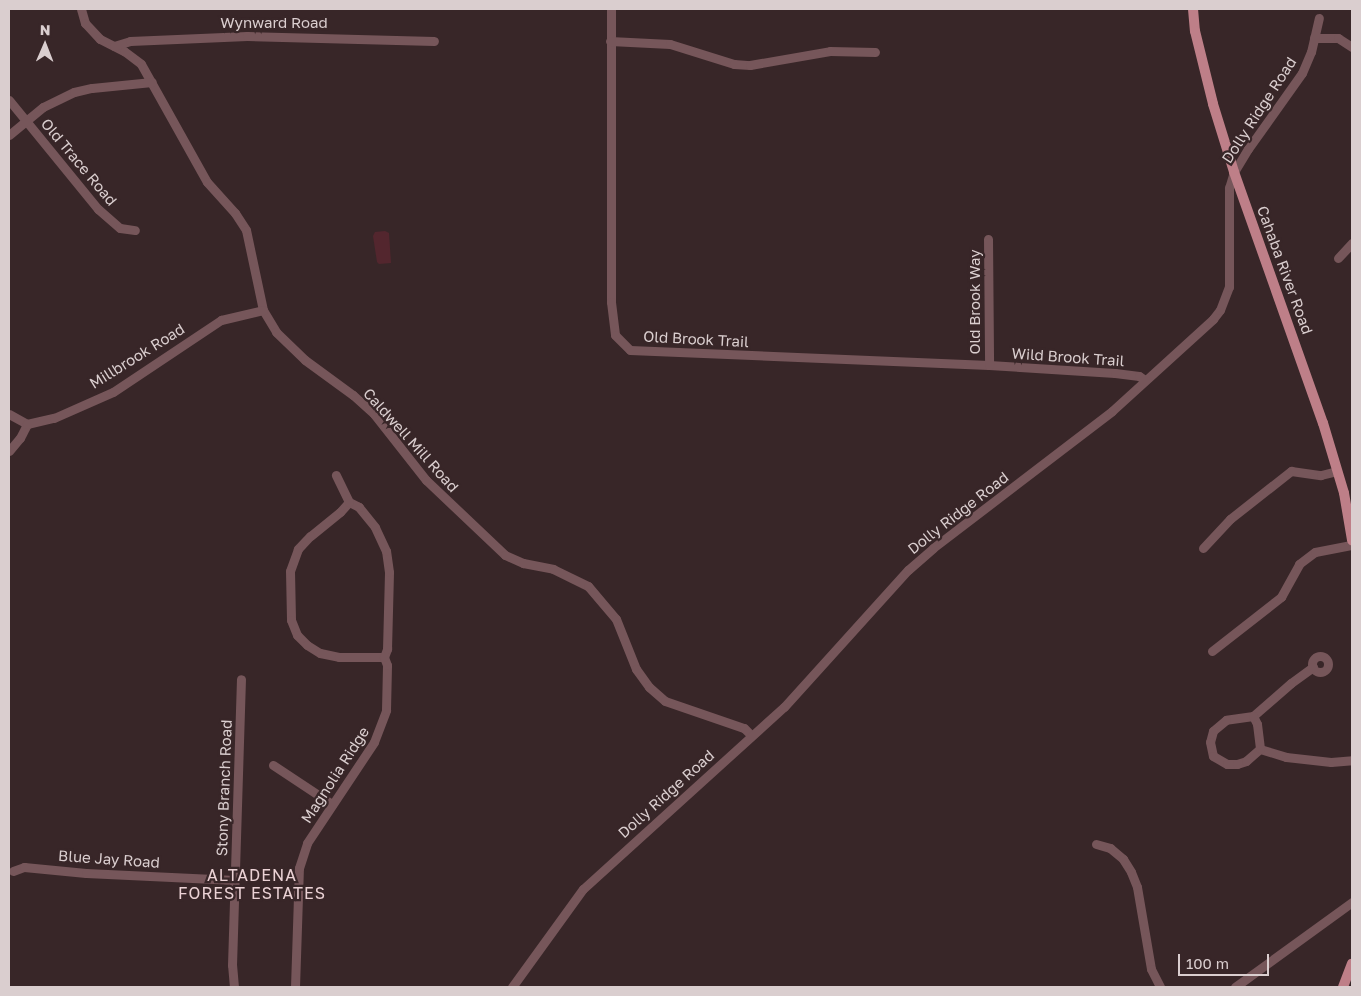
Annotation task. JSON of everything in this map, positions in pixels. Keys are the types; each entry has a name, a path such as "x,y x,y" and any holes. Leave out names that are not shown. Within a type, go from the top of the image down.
{"main road":[{"name":"Cahaba River Road","path":"1193,9 1201,59 1234,172 1300,354 1338,471 1352,540"},
{"path":"1343,987 1352,964"}],"street":[{"name":"Caldwell Mill Road","path":"81,9 85,23 100,39 141,64 207,182 235,213 246,230 263,310 276,332 354,395 374,414 426,480 489,542 505,555 523,562 553,569 588,586 616,619 636,669 649,687 671,703 744,728 751,735"},
{"name":"Old Brook Trail","path":"611,9 610,259 613,326 618,340 630,350 989,365"},
{"name":"Dolly Ridge Road","path":"512,987 583,889 784,707 907,572 933,548 1112,411 1203,330 1220,310 1227,293 1230,272 1228,196 1234,172 1302,73 1311,52 1319,18"},
{"name":"Wynward Road","path":"114,46 130,41 247,36 434,41"},
{"path":"1314,38 1338,38 1352,47"},
{"path":"610,41 670,44 734,64 750,65 830,50 875,52"},
{"path":"9,135 43,107 74,92 92,88 152,82"},
{"name":"Old Trace Road","path":"9,100 74,182 98,209 120,228 135,230"},
{"name":"Old Brook Way","path":"988,239 989,365"},
{"path":"1338,258 1352,243"},
{"name":"Millbrook Road","path":"27,424 54,418 113,392 221,320 263,310"},
{"name":"Wild Brook Trail","path":"989,365 1115,373 1139,376 1145,380"},
{"path":"9,414 27,424 20,438 9,451"},
{"path":"1204,548 1230,519 1291,471 1321,475 1338,471"},
{"name":"Magnolia Ridge","path":"295,987 299,868 307,843 382,728 386,710 388,665 384,657 387,649 388,620 386,551 375,527 358,507 349,502 340,488 336,475"},
{"path":"349,502 298,549 290,571 291,620 297,634 307,645 320,653 339,657 384,657"},
{"path":"1212,651 1281,597 1299,564 1315,552 1352,545"},
{"path":"1260,749 1246,761 1236,764 1218,760 1211,749 1213,731 1226,720 1253,716 1291,682 1313,667"},
{"name":"Stony Branch Road","path":"234,987 241,679"},
{"path":"1253,716 1257,724 1260,749"},
{"path":"1260,749 1286,757 1330,762 1352,760"},
{"path":"273,765 332,804"},
{"path":"1096,844 1110,848 1123,859 1131,872 1137,887 1151,969 1160,987"},
{"name":"Blue Jay Road","path":"13,871 24,867 86,873 235,880"},
{"path":"1235,987 1352,902"}],"shaded area":[{"path":"385,231 389,233 391,263 379,264 377,262 373,236 375,232"}],"district":[{"name":"ALTADENA FOREST ESTATES","path":"252,884"}]}
